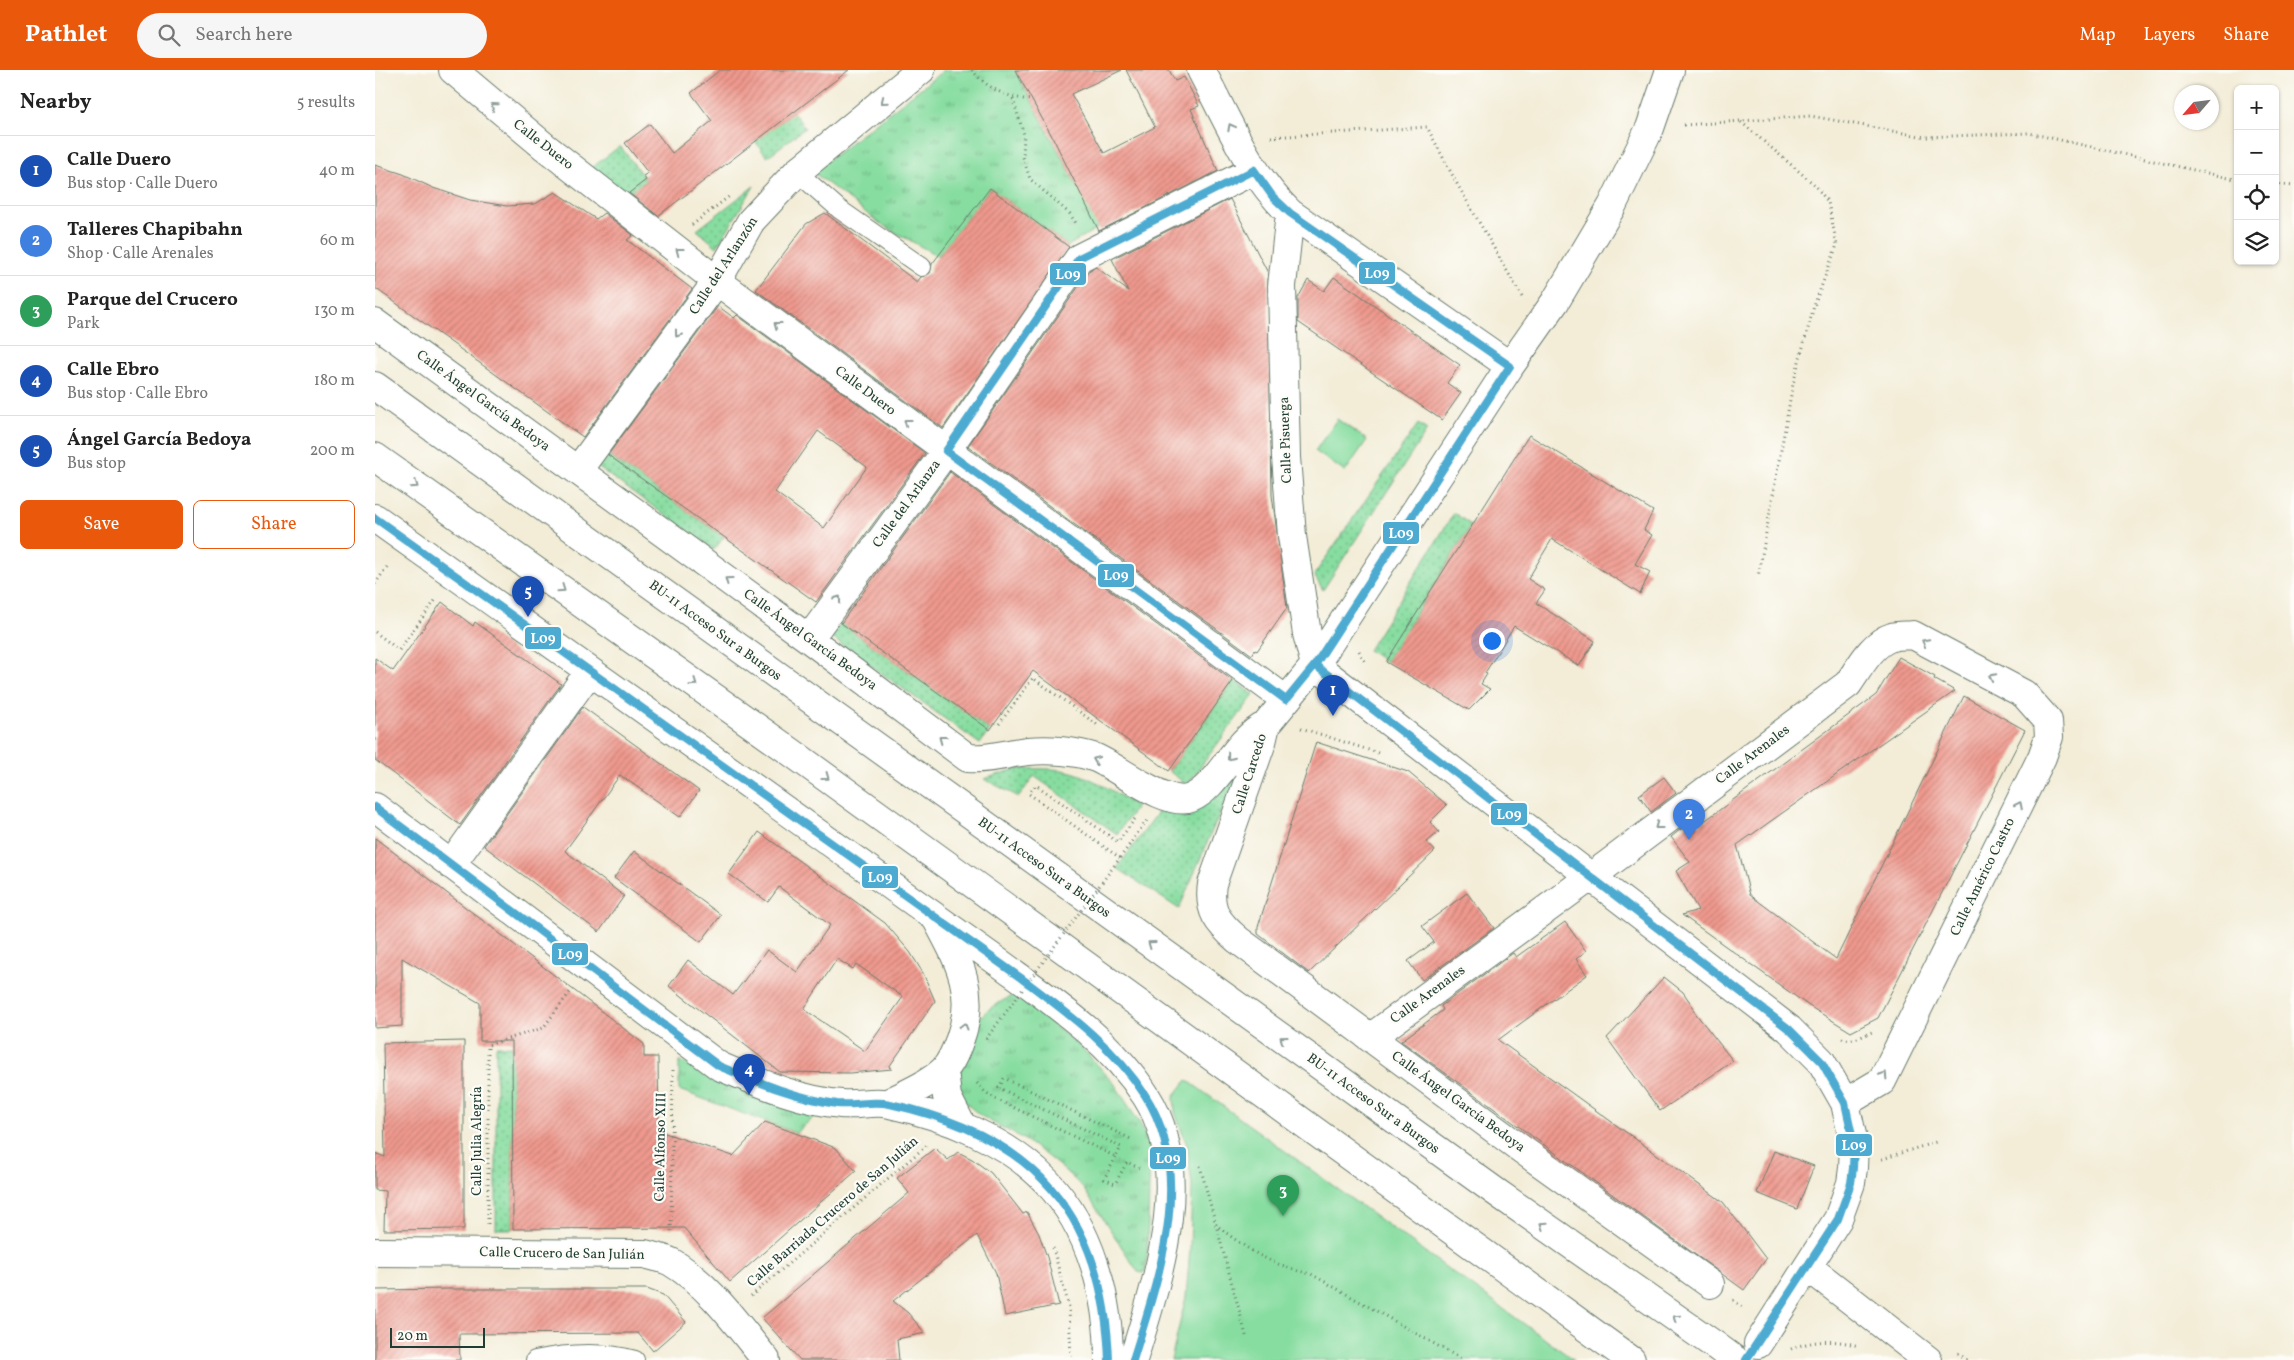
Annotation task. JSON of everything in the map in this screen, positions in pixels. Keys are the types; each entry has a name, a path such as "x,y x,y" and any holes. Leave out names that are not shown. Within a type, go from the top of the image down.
{"main road":[{"name":"Calle Duero","path":"453,70 490,103 545,147 717,281 1286,700"},
{"name":"Calle del Arlanzón","path":"578,470 717,281 751,221 797,172 921,70"},
{"path":"1201,70 1254,170 1273,197 1290,213 1510,366"},
{"name":"Calle Carcedo","path":"1214,912 1209,899 1211,884 1263,742 1266,724 1315,665 1510,366 1555,302 1612,206 1651,128 1670,70"},
{"name":"Calle del Arlanza","path":"809,639 946,451 1079,258 1254,170"},
{"name":"Calle Pisuerga","path":"1290,213 1282,286 1286,457 1292,536 1307,634 1315,665"},
{"name":"Calle Ángel García Bedoya","path":"375,323 809,639 968,758 981,759 1028,751 1060,751 1077,754 1095,758 1165,796 1186,800 1203,792 1245,738 1266,724"},
{"path":"375,374 465,451"},
{"name":"BU-11 Acceso Sur a Burgos","path":"375,386 1480,1181 1725,1353"},
{"path":"375,457 799,758 1631,1360"},
{"path":"375,518 589,672 934,915 1060,1008 1118,1060 1146,1096 1160,1125 1168,1154 1168,1202 1164,1248 1151,1302 1133,1360"},
{"name":"Calle Arenales","path":"1370,1038 1848,684 1867,657 1879,644 1893,636 1913,635 1968,664"},
{"name":"Calle Américo Castro","path":"1845,1103 1882,1081 2042,757 2049,737 2048,720 2023,694 1968,664"},
{"path":"1315,665 1789,1028 1821,1061 1845,1103 1855,1144 1851,1183 1838,1219 1758,1344"},
{"path":"451,865 589,672"},
{"path":"375,807 719,1066 773,1088 818,1100 843,1104 888,1103 962,1126 1015,1154 1048,1182 1075,1220 1092,1255 1103,1294 1109,1360"},
{"name":"Calle Ángel García Bedoya","path":"1214,912 1223,927 1238,940 1710,1284"},
{"path":"888,1103 919,1088 944,1070 953,1058 966,1018 966,984 959,964 934,915"},
{"path":"944,1070 947,1097 962,1126"},
{"name":"Calle Crucero de San Julián","path":"375,1252 645,1254 670,1262 696,1281 728,1313 765,1360"},
{"path":"1808,1267 1927,1360"}],"lane":[{"path":"797,172 839,209 921,266"},
{"path":"535,1360 584,1353 618,1355 635,1360"}],"path":[{"path":"972,70 982,82 1013,99 1032,100"},
{"path":"1013,99 1024,135 1023,157 1030,179 1070,214 1093,251"},
{"path":"1651,128 1811,116 1925,137 2029,133 2234,179"},
{"path":"1741,121 1815,185 1829,202 1837,245 1815,306 1793,384 1758,577"},
{"path":"1238,139 1427,128 1539,326"},
{"path":"2279,184 2294,186"},
{"path":"691,225 699,220"},
{"path":"375,632 399,650 442,591"},
{"path":"1359,650 1365,665"},
{"path":"1295,725 1380,754"},
{"path":"1120,858 1029,794 1036,785 1118,842 1143,808"},
{"path":"983,1044 1151,815"},
{"name":"Calle Julia Alegría","path":"488,1227 488,1045 543,1028 575,985"},
{"path":"1839,1036 1845,1040 1853,1039 1875,1031"},
{"name":"Calle Alfonso XIII","path":"671,1236 673,1069"},
{"path":"974,1076 976,1082 985,1092 996,1099 1116,1156"},
{"path":"1168,1154 1121,1135 1003,1078 999,1088 1121,1147 1104,1179 1115,1184 1127,1162 1151,1173 1168,1154 1187,1145 1192,1150 1204,1177 1247,1339"},
{"name":"Calle Barriada Crucero de San Julián","path":"749,1298 931,1142"},
{"path":"1853,1168 1936,1142"},
{"path":"1215,1224 1240,1244 1265,1259 1287,1269 1311,1274 1463,1360"},
{"path":"1052,1244 1069,1307 1071,1360"},
{"path":"1786,1351 1814,1343 1843,1341 1863,1347"}],"green space":[{"path":"944,70 1015,70 1099,227 1068,246 990,188 938,256 882,225 813,172"},
{"path":"793,112 805,128 767,157 755,141"},
{"path":"620,146 646,180 625,196 589,170"},
{"path":"754,186 717,247 697,230"},
{"path":"1337,419 1367,440 1345,472 1315,451"},
{"path":"1418,424 1427,430 1323,590 1314,575"},
{"path":"605,453 724,537 714,550 596,466"},
{"path":"1454,513 1471,525 1386,662 1368,650"},
{"path":"841,623 990,730 980,744 831,637"},
{"path":"1234,680 1254,695 1187,785 1169,771"},
{"path":"1254,743 1215,824 1179,909 1117,868 1162,807"},
{"path":"1016,769 1053,769 1075,773 1099,783 1137,806 1117,834 1034,776 1019,797 984,779"},
{"path":"1015,994 1082,1048 1114,1083 1140,1124 1150,1144 1147,1256 1146,1269 1143,1273 1138,1272 1083,1188 1077,1182 1033,1146 972,1109 958,1092 965,1051 977,1021 998,1003"},
{"path":"496,1046 512,1046 513,1229 496,1229"},
{"path":"679,1061 815,1116 796,1133 679,1090"},
{"path":"1187,1080 1574,1360 1171,1360 1186,1297 1190,1248 1192,1185 1187,1145 1175,1113 1174,1096"}],"building":[{"path":"720,70 849,70 658,216 629,193 646,180 643,176 648,173 625,143 650,124 672,153 712,121 691,93"},
{"path":"1015,70 1122,70 1071,94 1104,153 1155,127 1126,70 1169,70 1175,81 1184,77 1199,106 1191,109 1218,171 1099,231 1053,138"},
{"path":"375,165 403,174 433,188 470,200 507,206 535,204 555,192 596,219 604,213 633,235 627,240 692,289 583,437 375,288"},
{"path":"990,188 1069,247 943,428 756,290 806,224 825,213 917,282 921,277 930,273 932,264"},
{"path":"1230,199 1268,273 1272,495 1287,608 1257,651 1255,650 1252,655 968,446 1090,270 1096,267 1128,291 1112,259"},
{"path":"1334,277 1460,365 1447,383 1461,393 1442,420 1298,322 1298,298 1308,280 1324,291"},
{"path":"718,306 734,318 737,315 925,453 816,602 608,455","holes":["818,431 867,467 824,528 775,492"]},
{"path":"1529,435 1653,511 1644,530 1652,535 1635,564 1650,572 1640,594 1552,539 1528,579 1545,590 1536,603 1595,641 1579,666 1514,626 1485,673 1487,674 1481,684 1490,689 1469,710 1386,662"},
{"path":"950,472 1233,681 1169,771 1033,671 990,730 841,623"},
{"path":"442,602 473,626 475,622 561,684 460,825 375,760 375,658 393,671"},
{"path":"1899,657 1935,677 1934,679 1955,691 1737,845 1750,895 1836,959 1964,696 2025,730 1878,1018 1851,1032 1809,1006 1682,915 1698,910 1676,871 1690,862 1671,837 1695,818 1699,825 1876,695"},
{"path":"583,707 699,791 680,817 620,775 565,851 624,896 599,932 484,846"},
{"path":"1316,742 1408,772 1447,805 1430,822 1439,832 1427,842 1435,851 1309,973 1258,934 1258,927"},
{"path":"1664,777 1676,793 1651,812 1639,795"},
{"path":"759,832 885,923 910,952 923,973 935,1001 889,1067 892,1069 850,1073 780,1072 669,986 688,960 733,995 767,950 797,972 830,925 779,887 768,902 729,874","holes":["837,959 853,969 856,964 903,997 865,1051 804,1009"]},
{"path":"375,838 644,1044 644,1057 658,1057 659,1131 733,1156 765,1122 836,1148 856,1171 730,1282 684,1228 513,1229 512,1041 480,1041 480,1003 402,958 402,1026 375,1028"},
{"path":"634,851 721,915 701,942 614,878"},
{"path":"1467,893 1494,928 1422,980 1408,961 1434,942 1422,926"},
{"path":"1565,922 1586,951 1576,959 1587,975 1498,1040 1723,1202 1766,1259 1744,1290 1401,1041 1443,1010 1441,1006 1513,953 1516,957"},
{"path":"1664,977 1683,992 1694,1008 1693,1010 1733,1061 1660,1111 1607,1038"},
{"path":"464,1041 464,1229 384,1230 385,1191 375,1190 375,1153 385,1157 383,1043"},
{"path":"935,1148 948,1160 958,1152 972,1159 991,1173 1023,1214 1027,1212 1039,1234 1047,1257 1059,1305 1005,1316 996,1273 977,1235 893,1301 908,1313 925,1333 897,1339 899,1360 800,1360 762,1318 909,1193 897,1178"},
{"path":"1774,1151 1814,1166 1797,1209 1757,1193"},
{"path":"647,1289 663,1295 686,1322 653,1351 638,1333 459,1334 460,1360 375,1360 375,1290"}],"transit line":[{"name":"L09","path":"1254,170 1273,197 1290,213 1510,366"},
{"name":"L09","path":"946,451 1079,258 1254,170"},
{"name":"L09","path":"1288,698 1315,665 1510,366"},
{"name":"L09","path":"946,451 1286,700"},
{"name":"L09","path":"375,518 1021,978 1088,1031 1119,1061 1145,1095 1160,1126 1168,1158 1170,1192 1167,1227 1161,1261 1153,1296 1133,1360"},
{"name":"L09","path":"1315,665 1789,1029 1821,1061 1845,1103 1854,1144 1851,1183 1838,1219 1746,1360"},
{"name":"L09","path":"375,807 719,1066 777,1089 807,1098 837,1104 884,1103 940,1118 984,1136 1021,1160 1051,1188 1075,1223 1093,1262 1104,1308 1109,1360"}],"place":[{"name":"Ángel García Bedoya","path":"528,617"},
{"name":"Calle Duero","path":"1333,716"},
{"name":"Talleres Chapibahn","path":"1689,840"},
{"name":"Calle Ebro","path":"749,1095"},
{"name":"Parque del Crucero","path":"1283,1216"}]}
